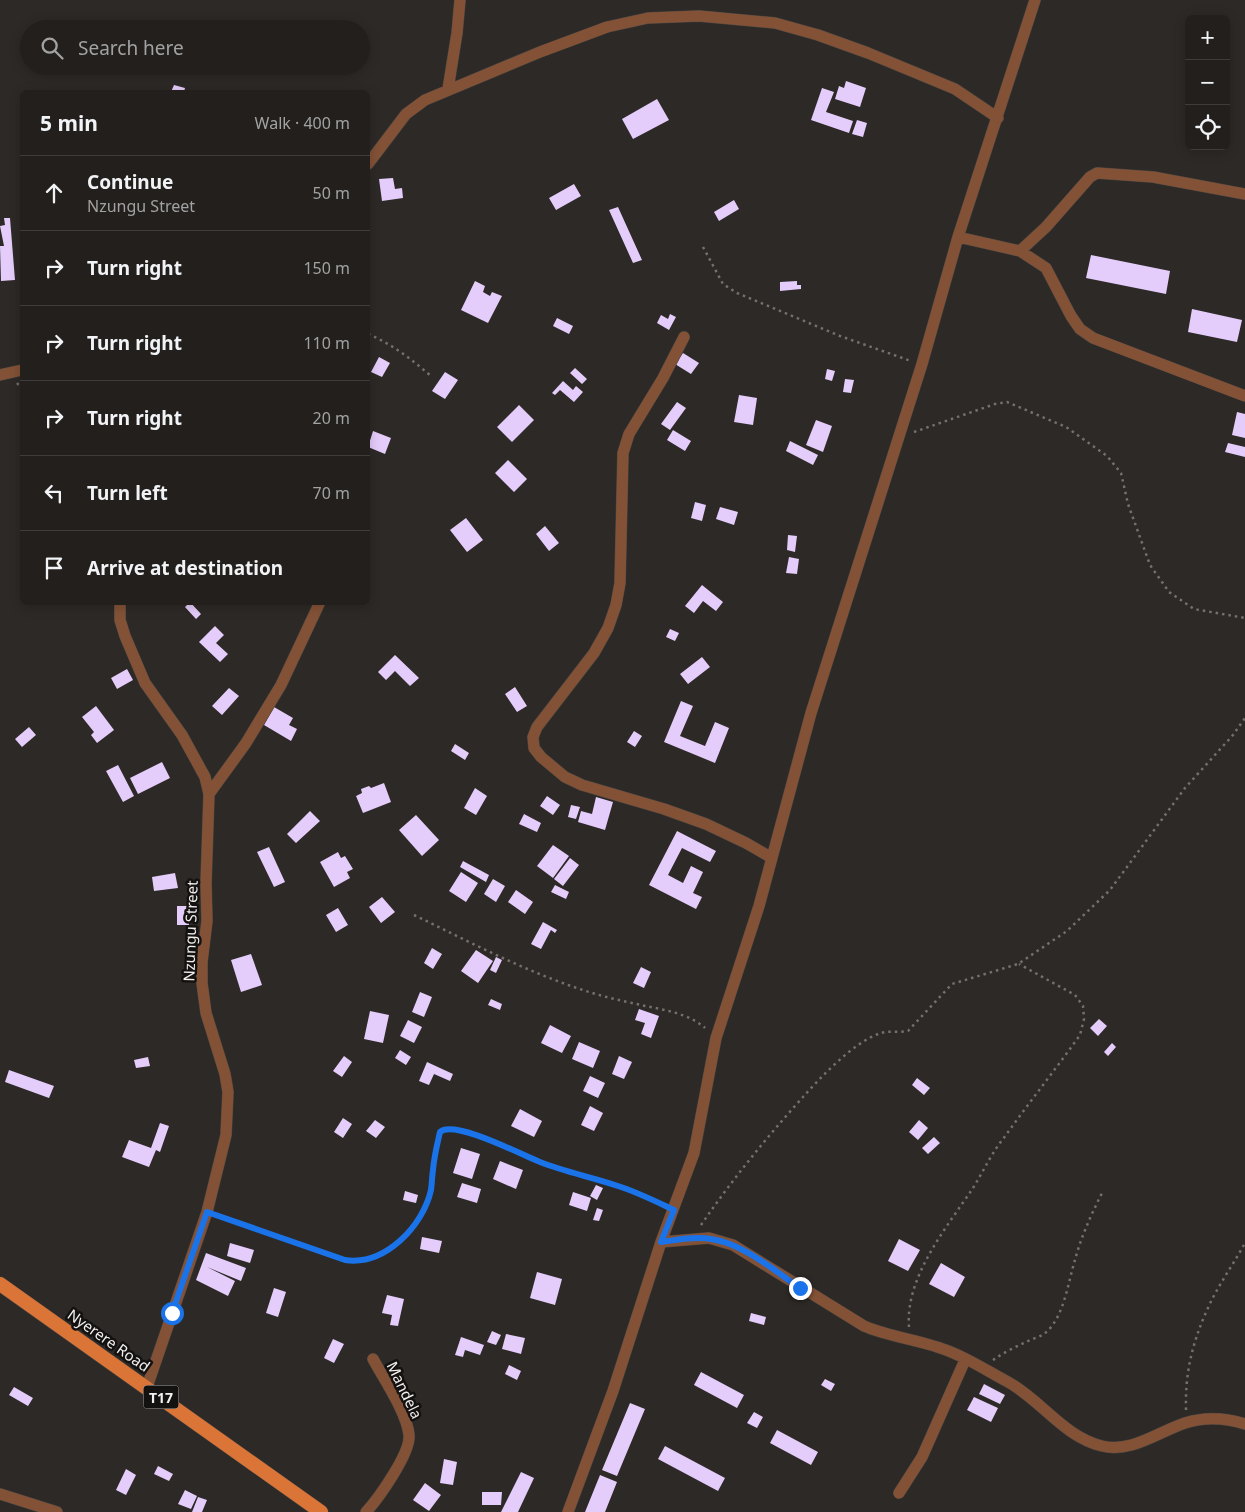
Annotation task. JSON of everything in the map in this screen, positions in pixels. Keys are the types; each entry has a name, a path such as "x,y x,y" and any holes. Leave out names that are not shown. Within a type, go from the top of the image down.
{"main road":[{"name":"Nyerere Road","path":"0,1284 321,1512"}],"street":[{"path":"448,89 460,0"},
{"path":"568,1512 614,1391 661,1242 694,1153 716,1038 759,906 811,713 922,364 958,237 1035,0"},
{"path":"370,161 406,114 425,100 448,89 607,27 648,18 699,16 775,23 818,35 868,53 955,89 998,118"},
{"path":"1020,251 1097,173 1153,177 1245,194"},
{"path":"958,237 1020,251 1046,268 1071,316 1080,329 1094,338 1245,396"},
{"path":"684,337 625,444 623,453 620,583 616,605 608,628 594,653 537,727 533,737 534,748 541,757 565,777 582,785 664,809 706,824 772,858"},
{"path":"0,375 20,370"},
{"name":"Nzungu Street","path":"120,605 120,620 125,636 145,683 182,736 205,778 209,794 206,883 207,921 202,962 202,984 206,1013 225,1074 228,1092 226,1135 207,1212 147,1387"},
{"path":"209,794 246,743 281,685 319,605"},
{"path":"661,1242 709,1238 733,1245 864,1326 882,1334 924,1343 951,1352 1022,1390 1076,1434 1103,1446 1132,1446 1186,1423 1203,1419 1234,1420 1245,1424"},
{"name":"Mandela","path":"366,1512 389,1481 408,1446 409,1436 404,1418 373,1359"},
{"path":"899,1493 922,1457 965,1360"},
{"path":"0,1494 57,1512"}],"path":[{"path":"702,247 723,284 737,293 840,336 922,364"},
{"path":"370,335 386,342 409,357 431,376"},
{"path":"898,437 1006,402 1066,427 1108,456 1121,473 1128,504 1150,565 1169,592 1194,609 1245,618"},
{"path":"691,1239 728,1186 763,1142 830,1068 877,1034 908,1031 952,984 1018,964 1067,931 1110,890 1185,788 1233,735 1245,718"},
{"path":"414,915 525,967 586,991 684,1015 700,1023 716,1038"},
{"path":"910,1340 908,1319 910,1304 916,1282 925,1263 1002,1139 1080,1035 1084,1019 1083,1006 1075,995 1018,964"},
{"path":"207,1212 345,1260 355,1262 365,1260 382,1254 396,1244 416,1222 431,1190 436,1147 440,1132 446,1129 460,1130 481,1137 541,1162 640,1194 674,1210"},
{"path":"981,1368 1000,1355 1044,1334 1051,1326 1066,1296 1074,1261 1102,1193"},
{"path":"1186,1423 1187,1374 1193,1350 1208,1309 1245,1243"}],"building":[{"path":"846,81 866,88 860,107 835,99 839,86 844,88"},
{"path":"174,85 185,88 184,90 172,90"},
{"path":"822,88 834,92 826,112 853,121 849,133 811,120"},
{"path":"657,99 669,120 633,139 622,119"},
{"path":"857,120 867,123 863,137 852,134"},
{"path":"393,178 395,189 402,188 403,198 382,201 379,179"},
{"path":"574,184 581,196 556,210 549,198"},
{"path":"734,200 739,209 719,221 714,212"},
{"path":"618,207 642,260 633,263 609,210"},
{"path":"4,218 10,218 15,280 1,281 0,246 4,246 0,226 5,225"},
{"path":"1091,255 1170,271 1166,294 1086,278"},
{"path":"475,281 485,286 483,292 490,296 492,292 502,296 488,323 461,310"},
{"path":"797,281 797,285 801,285 801,289 780,291 780,282"},
{"path":"1192,309 1242,320 1237,342 1188,332"},
{"path":"670,314 676,317 669,330 657,323 661,315 668,319"},
{"path":"557,318 573,326 569,334 553,326"},
{"path":"683,353 699,363 691,374 675,364"},
{"path":"379,357 390,363 382,377 371,372"},
{"path":"575,368 587,379 582,384 570,373"},
{"path":"827,369 835,371 832,381 825,379"},
{"path":"445,372 458,380 445,399 432,391"},
{"path":"845,379 854,380 851,393 843,392"},
{"path":"563,381 573,390 576,386 583,392 574,402 560,390 555,395 552,393"},
{"path":"739,395 757,398 753,425 734,422"},
{"path":"677,402 686,408 670,430 661,424"},
{"path":"519,405 534,420 512,442 497,427"},
{"path":"1237,412 1245,414 1245,438 1232,435"},
{"path":"816,420 832,426 823,452 806,445"},
{"path":"673,430 691,441 685,451 667,440"},
{"path":"373,431 391,438 385,454 370,448"},
{"path":"790,441 818,455 813,465 786,451"},
{"path":"1228,443 1245,447 1245,457 1225,452"},
{"path":"508,460 527,479 514,492 495,473"},
{"path":"695,502 706,505 702,521 691,518"},
{"path":"720,507 738,512 734,525 716,519"},
{"path":"466,518 483,540 467,552 450,530"},
{"path":"545,526 559,543 549,551 536,534"},
{"path":"788,535 797,536 795,552 787,550"},
{"path":"789,557 799,559 797,574 786,573"},
{"path":"702,585 723,602 716,611 703,601 694,613 685,606"},
{"path":"193,605 201,614 196,619 185,607"},
{"path":"215,626 224,635 216,643 228,654 220,662 199,642"},
{"path":"670,629 679,633 675,641 666,637"},
{"path":"395,655 419,678 410,686 395,671 386,680 378,672"},
{"path":"702,657 710,667 688,684 680,674"},
{"path":"127,669 133,680 117,689 111,678"},
{"path":"515,687 527,706 517,712 505,694"},
{"path":"229,688 239,696 222,715 212,706"},
{"path":"681,701 693,706 680,736 705,746 715,722 729,728 715,763 664,742"},
{"path":"96,706 114,730 97,743 91,735 94,732 82,717"},
{"path":"274,707 293,718 289,725 297,729 291,741 264,725"},
{"path":"29,727 36,735 22,747 15,739"},
{"path":"634,731 642,736 635,747 627,742"},
{"path":"455,744 469,753 465,760 451,751"},
{"path":"162,762 170,778 138,794 130,778"},
{"path":"118,765 134,796 123,802 106,771"},
{"path":"384,783 391,802 363,813 356,796 362,793 361,789 369,786 371,788"},
{"path":"475,788 487,796 476,815 464,808"},
{"path":"547,796 560,805 553,815 540,806"},
{"path":"596,797 613,802 605,830 578,822 581,811 592,814"},
{"path":"571,805 580,807 576,819 568,817"},
{"path":"310,811 320,821 296,843 287,834"},
{"path":"524,814 541,823 537,832 519,824"},
{"path":"416,815 439,840 422,856 399,830"},
{"path":"677,831 716,851 710,862 682,848 668,875 683,883 691,866 703,872 693,893 702,897 696,909 649,885"},
{"path":"553,845 569,856 553,878 537,866"},
{"path":"269,847 285,882 274,887 257,852"},
{"path":"338,852 341,858 345,856 353,869 347,872 350,878 334,887 320,862"},
{"path":"570,858 579,865 563,886 554,879"},
{"path":"463,861 489,875 486,882 460,867"},
{"path":"461,872 478,883 466,902 449,891"},
{"path":"175,873 178,888 154,891 152,877"},
{"path":"493,879 505,886 496,902 484,894"},
{"path":"555,885 569,892 566,899 551,892"},
{"path":"516,890 533,902 525,914 508,902"},
{"path":"382,897 395,912 381,923 369,907"},
{"path":"177,906 189,906 189,925 177,925"},
{"path":"338,908 348,925 336,932 326,915"},
{"path":"543,922 557,930 555,933 551,930 541,949 531,944"},
{"path":"432,948 442,954 433,969 424,963"},
{"path":"476,950 493,961 478,983 461,971"},
{"path":"251,954 262,985 241,992 231,960"},
{"path":"496,957 502,960 496,973 490,970"},
{"path":"641,967 651,972 644,988 633,983"},
{"path":"420,992 432,997 424,1017 412,1012"},
{"path":"491,999 502,1004 500,1010 488,1005"},
{"path":"639,1009 659,1016 651,1038 641,1034 645,1023 635,1020"},
{"path":"370,1011 389,1015 383,1043 364,1039"},
{"path":"1099,1019 1107,1026 1098,1036 1090,1028"},
{"path":"408,1020 422,1027 414,1043 400,1036"},
{"path":"550,1025 571,1036 562,1053 541,1043"},
{"path":"579,1042 600,1051 593,1068 572,1059"},
{"path":"1112,1043 1116,1047 1108,1056 1104,1052"},
{"path":"400,1050 411,1057 406,1065 395,1058"},
{"path":"344,1056 352,1062 342,1077 333,1071"},
{"path":"619,1056 632,1062 624,1079 612,1074"},
{"path":"148,1057 150,1066 136,1068 134,1060"},
{"path":"427,1062 453,1074 450,1081 434,1074 429,1085 419,1081"},
{"path":"9,1070 54,1086 49,1098 5,1082"},
{"path":"590,1076 605,1083 598,1098 583,1091"},
{"path":"917,1078 930,1088 924,1095 912,1085"},
{"path":"590,1106 603,1113 594,1131 581,1125"},
{"path":"520,1109 542,1121 534,1137 511,1126"},
{"path":"343,1118 352,1124 343,1138 334,1132"},
{"path":"375,1120 385,1127 376,1138 366,1131"},
{"path":"919,1120 928,1128 918,1140 909,1132"},
{"path":"160,1123 169,1126 160,1152 156,1150 149,1167 122,1157 129,1140 151,1148"},
{"path":"934,1137 940,1143 928,1154 922,1148"},
{"path":"461,1148 480,1154 472,1179 453,1173"},
{"path":"500,1161 523,1170 516,1189 493,1179"},
{"path":"462,1183 481,1189 477,1203 457,1197"},
{"path":"596,1185 603,1188 597,1200 590,1196"},
{"path":"405,1191 418,1195 416,1203 403,1200"},
{"path":"573,1192 591,1198 587,1211 569,1205"},
{"path":"597,1208 603,1210 599,1221 593,1220"},
{"path":"422,1237 442,1241 439,1253 420,1249"},
{"path":"899,1239 920,1250 908,1271 888,1261"},
{"path":"230,1243 254,1250 250,1263 227,1256"},
{"path":"206,1253 246,1268 241,1281 207,1267 235,1281 228,1296 196,1280"},
{"path":"941,1263 965,1277 954,1297 929,1284"},
{"path":"537,1272 562,1279 555,1305 530,1298"},
{"path":"274,1288 286,1292 278,1317 266,1313"},
{"path":"387,1295 404,1299 398,1326 390,1325 392,1315 382,1313"},
{"path":"751,1313 766,1317 764,1325 749,1321"},
{"path":"492,1331 501,1335 496,1345 487,1342"},
{"path":"506,1334 525,1338 521,1354 502,1349"},
{"path":"461,1337 484,1345 480,1355 465,1350 463,1357 455,1355"},
{"path":"333,1339 344,1344 334,1363 324,1358"},
{"path":"509,1365 521,1371 517,1380 505,1374"},
{"path":"701,1372 744,1395 737,1408 694,1385"},
{"path":"825,1379 835,1384 831,1391 821,1385"},
{"path":"984,1384 1005,1395 1000,1404 979,1394"},
{"path":"14,1387 33,1398 28,1406 9,1395"},
{"path":"974,1397 998,1408 991,1422 967,1410"},
{"path":"630,1403 645,1409 617,1476 602,1470"},
{"path":"754,1412 763,1417 757,1428 747,1423"},
{"path":"777,1430 818,1452 811,1465 770,1443"},
{"path":"665,1446 725,1478 718,1491 658,1459"},
{"path":"444,1459 457,1462 453,1485 440,1483"},
{"path":"158,1466 173,1474 169,1481 154,1474"},
{"path":"126,1469 136,1475 126,1495 116,1490"},
{"path":"521,1472 534,1478 518,1512 501,1512"},
{"path":"600,1475 617,1482 605,1512 585,1512"},
{"path":"425,1483 441,1495 429,1511 413,1500"},
{"path":"185,1490 197,1496 191,1509 178,1504"},
{"path":"482,1492 502,1492 501,1505 482,1505"},
{"path":"198,1497 207,1500 202,1512 192,1512"}],"route":[{"path":"172,1313 207,1212 345,1260 355,1262 382,1254 396,1244 416,1222 425,1205 431,1190 436,1147 440,1132 443,1129 460,1130 541,1162 640,1194 674,1210 661,1242 709,1238 721,1240 763,1263 800,1288"}]}
